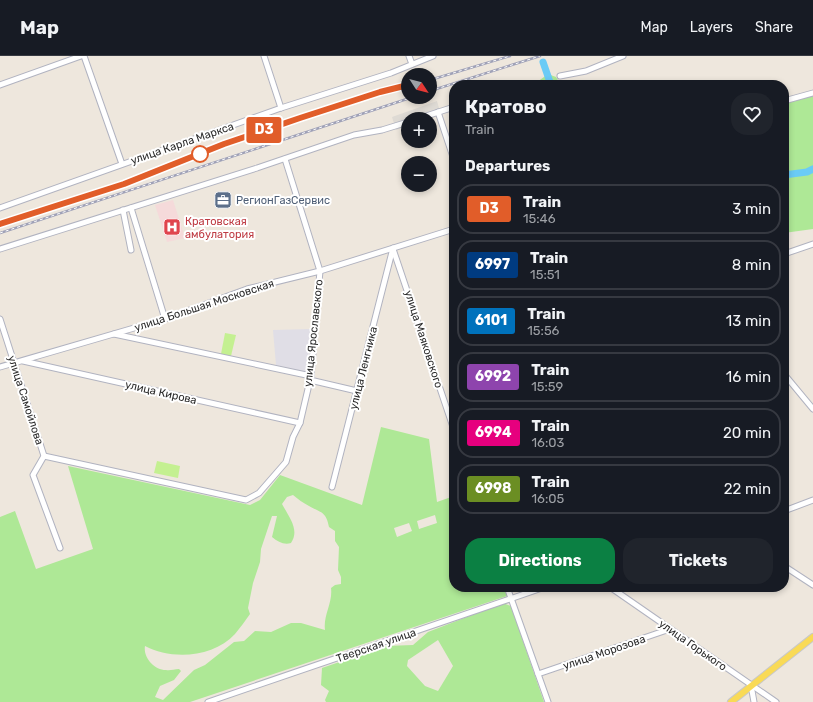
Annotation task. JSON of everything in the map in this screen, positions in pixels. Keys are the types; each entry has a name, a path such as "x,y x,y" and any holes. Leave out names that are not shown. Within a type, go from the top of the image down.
{"main road":[{"path":"731,702 813,637"}],"street":[{"path":"0,85 81,56"},
{"path":"84,56 122,164"},
{"path":"264,56 281,108"},
{"path":"409,56 412,64"},
{"name":"улица Карла Маркса","path":"0,208 281,108 391,73 433,56"},
{"path":"560,76 586,71 623,56"},
{"path":"789,100 813,93"},
{"path":"449,109 438,112 449,145"},
{"path":"0,249 285,159 354,135 382,130 401,124"},
{"name":"улица Ярославского","path":"44,456 246,500 259,493 284,466 300,423 310,378 320,271 285,159"},
{"path":"131,208 165,319"},
{"path":"123,210 131,250"},
{"name":"улица Большая Московская","path":"0,367 165,319 247,289 320,271 449,231"},
{"path":"789,252 813,244"},
{"name":"улица Ленгника","path":"332,487 393,248"},
{"name":"улица Маяковского","path":"393,248 449,415"},
{"name":"улица Самойлова","path":"0,319 44,456 33,474 60,548"},
{"path":"112,334 310,378 357,391"},
{"name":"улица Кирова","path":"22,360 300,423"},
{"path":"789,380 813,409"},
{"path":"789,509 813,500"},
{"path":"789,569 813,585"},
{"path":"509,592 548,702"},
{"name":"Тверская улица","path":"208,702 531,592"},
{"name":"улица Горького","path":"617,592 776,702"},
{"name":"улица Морозова","path":"538,674 670,629"},
{"path":"751,685 754,702"}],"shaded area":[{"path":"437,101 441,115 437,116 437,112 406,112 429,104 437,104"},
{"path":"401,114 401,128 396,130 392,117"},
{"name":"Кратовская амбулатория","path":"173,200 185,238 167,242 155,205"},
{"path":"311,329 307,372 276,365 273,330"}],"green space":[{"path":"548,74 556,77 558,80 540,80"},
{"path":"813,96 813,229 789,232 789,103"},
{"path":"225,333 236,335 231,356 221,354"},
{"path":"381,427 429,439 437,502 449,498 449,592 505,592 507,596 190,702 0,702 0,517 15,511 36,569 93,549 68,466 250,505 260,500 280,475 362,505","holes":["293,495 305,504 325,515 329,527 335,531 335,541 339,547 338,570 341,577 341,584 335,585 331,588 331,599 325,619 325,630 301,623 291,623 271,632 255,631 244,641 234,642 205,665 194,670 163,700 155,697 160,686 174,680 181,671 179,669 169,670 157,668 150,662 146,654 145,646 167,653 179,655 192,654 215,648 226,642 235,634 250,614 248,608 253,583 260,562 261,549 272,516 277,516 272,537 279,542 286,544 291,543 294,528 282,504 287,497","435,515 437,523 419,529 417,521","409,523 412,531 397,537 394,528"]},
{"path":"157,461 180,466 178,478 154,473"},
{"path":"503,603 511,606 544,702 326,702 325,700 329,691 321,685 322,668 386,646 413,645 428,632","holes":["438,640 453,666 438,691 425,686 407,666 408,660"]}],"waterway":[{"path":"543,62 549,80"},
{"path":"789,174 807,172 813,169"}],"railway":[{"path":"437,78 510,56"},
{"path":"465,80 540,56"},
{"path":"437,89 449,85"},
{"path":"0,224 124,184 224,144 380,91 401,86"},
{"path":"0,233 401,101"}],"train":[{"name":"D3","path":"0,224 124,184 224,144 380,92 401,87"}],"place":[{"name":"РегионГазСервис","path":"223,200"},
{"name":"Кратовская амбулатория","path":"172,227"}]}
